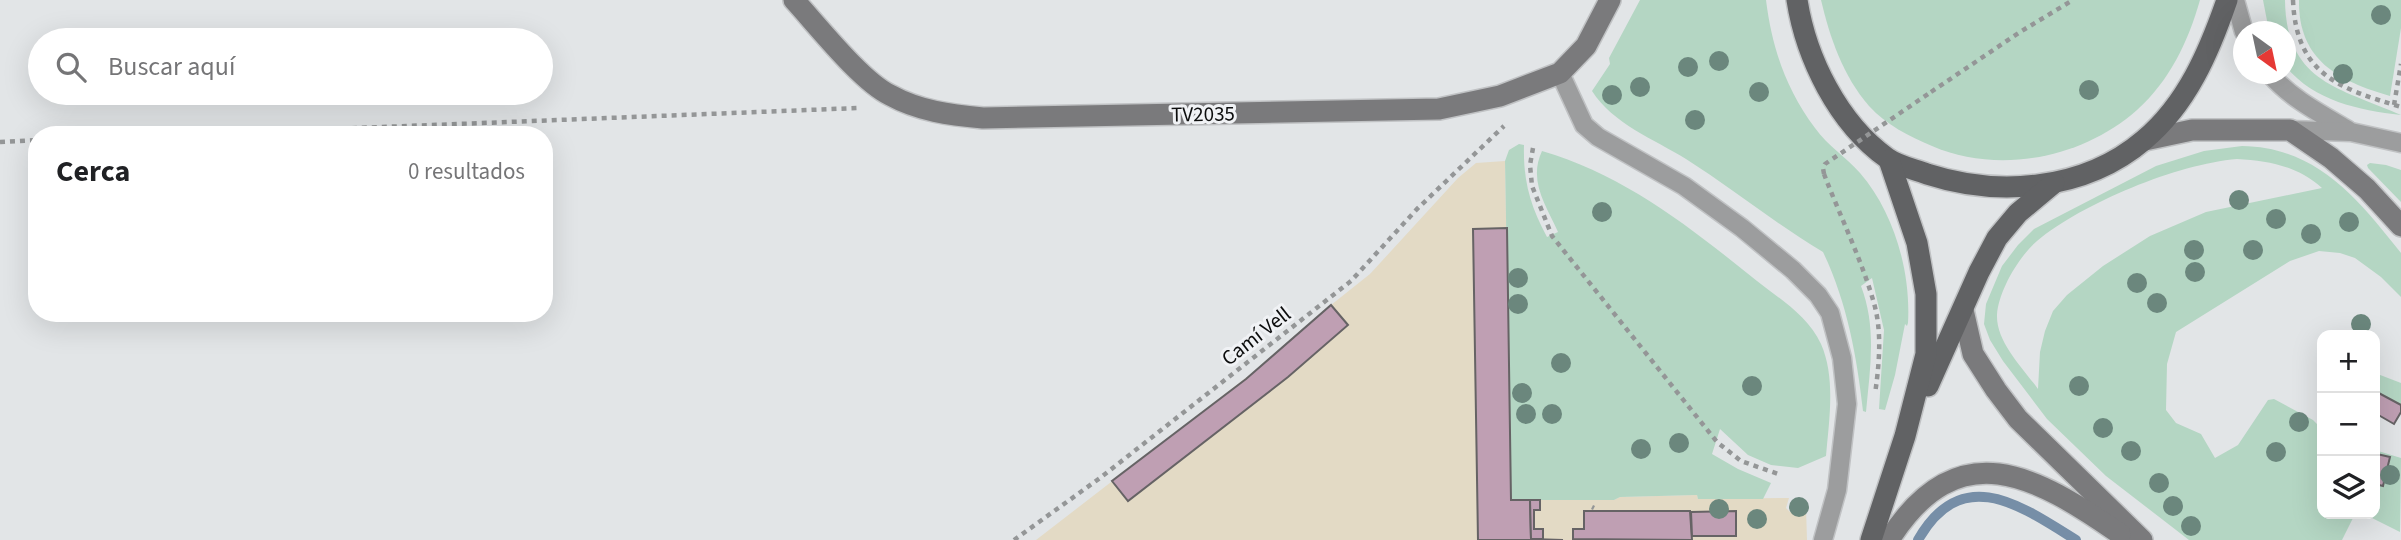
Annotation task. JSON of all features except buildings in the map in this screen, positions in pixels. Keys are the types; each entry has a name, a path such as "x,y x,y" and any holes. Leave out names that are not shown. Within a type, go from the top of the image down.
{"main road":[{"path":"1797,0 1802,30 1811,56 1842,111 1889,160 1966,185 2004,188 2054,183 2084,174 2121,156 2145,140 2190,86 2208,54 2227,0"},
{"path":"1871,540 1905,436 1926,354 1926,294 1917,243 1889,160"},
{"path":"1905,436 1979,272 1997,239 2018,213 2054,183"}],"street":[{"name":"TV2035","path":"794,0 862,73 887,94 915,106 959,116 983,118 1439,108 1500,96 1560,74 1586,46 1610,0"},
{"path":"2145,140 2192,130 2290,130 2331,158 2367,189 2401,226"},
{"path":"1963,310 1973,354 2003,400 2057,459 2142,540"},
{"path":"1889,540 1917,504 1939,485 1964,475 1996,472 2028,480 2070,501 2129,540"}],"lane":[{"path":"2235,0 2241,21"},
{"path":"1560,74 1584,125 1684,186 1742,228 1793,270 1818,295 1830,313 1842,358 1847,404 1837,490 1823,540"},
{"path":"2280,84 2302,102 2351,132"},
{"path":"2290,130 2351,132 2401,143"}],"path":[{"path":"1874,399 1879,365 1875,308 1823,168 2020,32 2073,0"},
{"path":"2293,0 2299,40 2315,67 2329,78 2401,107"},
{"path":"2394,105 2401,64"},
{"path":"408,126 859,108"},
{"name":"Camí Vell","path":"1014,540 1100,478 1351,281 1417,209 1497,133"},
{"path":"0,142 28,140"},
{"path":"1533,148 1530,165 1532,186 1552,236 1717,442 1741,461 1781,475"}],"shaded area":[{"path":"1505,161 1511,500 1614,500 1620,497 1697,495 1698,499 1789,498 1786,508 1790,512 1806,508 1807,540 1036,540 1277,354 1370,274 1458,178 1476,163"}],"green space":[{"path":"1640,0 1766,0 1776,51 1796,98 1820,134 1855,167 1872,189 1891,224 1898,244 1907,284 1908,323 1907,326 1905,324 1885,410 1879,409 1884,330 1872,278 1861,286 1871,333 1866,412 1863,411 1858,370 1845,310 1823,252 1686,159 1623,122 1601,103 1592,91 1610,64 1609,58"},
{"path":"1821,0 2200,0 2190,31 2176,60 2159,86 2137,110 2092,140 2039,157 2012,160 1958,155 1915,138 1883,119 1869,106 1845,69 1833,42"},
{"path":"2263,0 2285,0 2287,21 2267,21"},
{"path":"2299,0 2401,0 2401,28 2390,96 2354,83 2325,65 2305,38 2300,21"},
{"path":"2296,51 2306,66 2338,89 2401,115 2338,102 2298,79"},
{"path":"1519,144 1524,145 1526,181 1532,203 1547,237 1558,232 1538,183 1538,162 1542,151 1601,174 1656,205 1784,301 1809,325 1821,344 1829,371 1826,456 1798,468 1771,465 1748,455 1720,429 1712,454 1771,483 1763,499 1698,499 1697,495 1620,497 1614,500 1511,500 1505,161 1509,150"},
{"path":"2242,146 2269,149 2292,156 2314,166 2352,196 2401,253 2401,297 2381,277 2355,258 2340,253 2319,251 2290,261 2176,332 2167,364 2166,410 2176,423 2201,434 2215,458 2238,445 2268,400 2274,399 2317,424 2317,519 2352,519 2342,540 2189,540 2106,476 2047,419 1990,340 1984,324 1986,304 2002,266 2018,245 2034,229 2156,166 2204,151","holes":["2237,159 2272,163 2303,174 2322,188 2206,212 2150,236 2103,266 2067,295 2053,311 2040,352 2038,389 2006,345 1997,315 2005,285 2037,241 2079,213 2159,177 2213,162"]},
{"path":"2370,163 2401,170 2401,202 2368,168"},
{"path":"2380,375 2401,383 2401,405 2380,394"},
{"path":"2380,452 2401,458 2400,532 2374,519 2380,519 2380,485 2383,486 2390,457 2380,454"}],"waterway":[{"path":"1918,540 1935,516 1953,503 1973,497 1992,498 2013,504 2076,540"}]}
